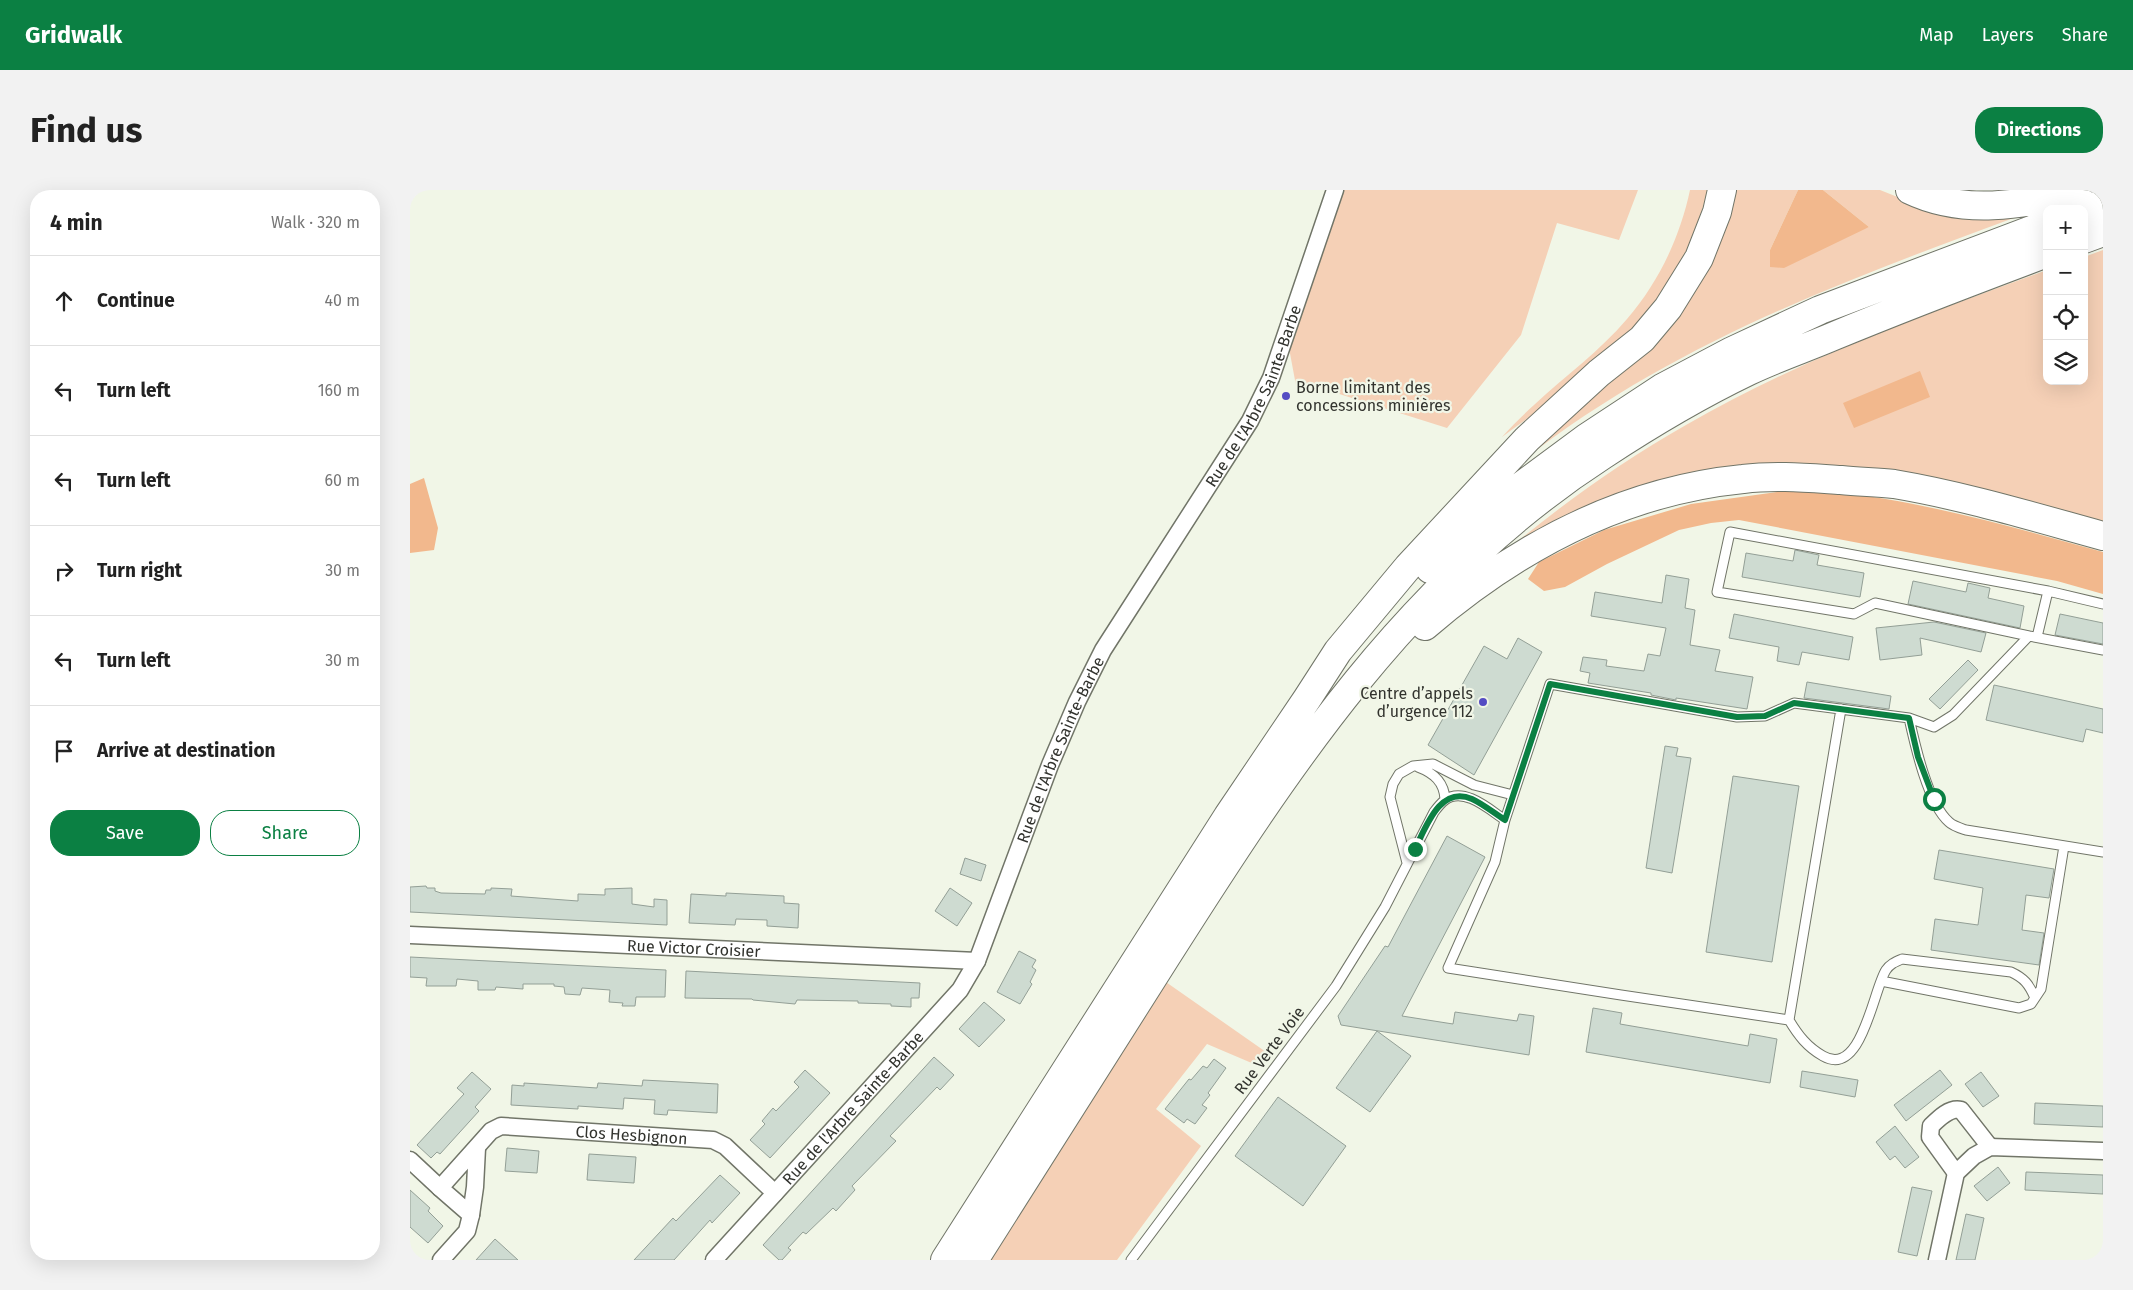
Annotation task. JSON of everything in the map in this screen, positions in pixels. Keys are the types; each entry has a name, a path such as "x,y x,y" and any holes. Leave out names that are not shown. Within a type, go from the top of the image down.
{"highway":[{"path":"945,1260 1228,816 1338,651 1420,553 1527,439 1642,339 1668,308 1699,258 1722,190"},
{"path":"1910,190 1927,198 1944,201 1970,205 2006,205 2077,190"},
{"path":"2088,209 2103,203"},
{"path":"1307,699 1441,557 1513,492 1586,438 1662,388 1732,351 1820,310 2043,226"},
{"path":"2088,238 2103,232"},
{"path":"974,1260 1240,841 1297,758 1370,663 1443,585 1489,542 1533,505 1601,456 1674,411 1750,371 1910,304 2043,254"},
{"path":"1370,663 1404,644 1457,599 1494,571 1537,544 1625,505 1689,487 1768,477 1892,484 1978,502 2103,536"}],"street":[{"name":"Rue de l'Arbre Sainte-Barbe","path":"714,1260 960,990 977,961 1050,765 1099,658 1250,421 1272,378 1335,190"},
{"name":"Rue Victor Croisier","path":"410,934 977,961"},
{"path":"1956,1173 1930,1137 1931,1126 1948,1112 1957,1109 1961,1110 1990,1147"},
{"name":"Clos Hesbignon","path":"440,1188 496,1128 501,1126 713,1140 725,1146 775,1193"},
{"path":"1936,1260 1956,1173 1974,1156 1990,1147 2103,1151"},
{"path":"441,1260 468,1231 475,1187 477,1148"},
{"path":"410,1160 471,1215"}],"lane":[{"path":"2103,604 2048,591 1730,532 1717,592 1854,614 1875,603 2103,650"},
{"path":"1789,1020 1621,996 1448,968 1495,862 1513,794 1550,684 1737,717 1765,716 1794,703 1909,718 1934,727 1953,715 2033,636 2048,591"},
{"path":"1840,709 1789,1020 1798,1035 1811,1049 1829,1060 1841,1058 1853,1050 1863,1034 1886,969 1902,959 2011,972 2022,977 2030,985 2035,998"},
{"path":"1909,718 1918,757 1934,799 1940,813 1950,823 1966,830 2103,852"},
{"path":"1407,863 1390,797 1393,784 1399,774 1413,766 1433,764 1474,785 1513,794"},
{"path":"1413,766 1429,771 1438,780 1444,789 1445,800 1456,796 1471,798 1505,820"},
{"name":"Rue Verte Voie","path":"1131,1260 1336,986 1385,907 1434,812 1445,800"},
{"path":"1881,980 2020,1008 2031,1004 2041,989 2064,846"}],"shaded area":[{"path":"1344,190 1638,190 1619,240 1557,223 1521,335 1447,428 1314,386 1297,391 1289,348"},
{"path":"1690,190 1708,190 1688,249 1674,277 1657,304 1624,341 1605,358 1564,392 1502,437 1534,405 1617,331 1638,305 1667,258 1686,208"},
{"path":"1729,190 1798,190 1770,250 1869,227 1823,190 1880,190 1930,210 2019,216 1816,294 1751,323 1687,355 1625,390 1565,430 1506,474 1638,353"},
{"path":"1798,190 1823,190 1869,227 1784,268 1770,267 1770,250"},
{"path":"2103,250 2103,522 1944,480 1877,469 1804,465 1507,550 1572,499 1616,468 1729,401 1818,359 1909,321 2043,271 2043,385 2088,385 2088,256"},
{"path":"1920,371 1930,397 1854,428 1843,403"},
{"path":"424,478 438,528 434,550 410,553 410,484"},
{"path":"1826,491 1861,495 1931,508 2000,524 2103,552 2103,594 2057,581 1739,520 1711,523 1679,530 1607,564 1565,587 1544,591 1528,579 1539,562 1604,530 1691,504 1777,492"},
{"path":"1163,980 1266,1052 1254,1064 1207,1044 1156,1109 1201,1146 1117,1260 988,1260"}],"building":[{"path":"1795,550 1819,555 1817,565 1864,573 1860,597 1742,577 1746,553 1793,561"},
{"path":"1666,575 1689,579 1685,608 1695,610 1690,645 1720,650 1715,671 1753,677 1747,709 1676,698 1676,700 1651,695 1651,693 1588,683 1590,673 1580,671 1583,657 1607,660 1606,666 1644,671 1648,654 1660,656 1666,628 1591,616 1595,592 1662,603"},
{"path":"1913,581 1966,592 1968,583 1990,588 1988,598 2024,606 2020,628 1908,604"},
{"path":"1734,614 1853,637 1849,660 1802,652 1799,665 1777,661 1779,647 1729,638"},
{"path":"2060,614 2103,623 2103,644 2055,635"},
{"path":"1934,622 1986,633 1981,652 1920,638 1922,655 1880,660 1876,628"},
{"name":"Centre d’appels d’urgence 112","path":"1518,638 1542,652 1474,775 1428,745 1484,646 1507,659"},
{"path":"1968,660 1978,670 1940,709 1929,699"},
{"path":"1807,682 1891,696 1889,709 1804,698"},
{"path":"1994,685 2103,709 2103,733 2086,729 2083,742 1986,720"},
{"path":"1665,746 1678,748 1676,756 1691,758 1672,873 1646,868"},
{"path":"1733,776 1799,786 1772,962 1706,952"},
{"path":"1447,836 1485,857 1402,1016 1453,1024 1455,1012 1517,1021 1519,1014 1534,1016 1529,1055 1341,1025 1338,1016 1385,946 1388,947"},
{"path":"1939,850 2054,869 2049,898 2026,895 2022,930 2044,933 2039,965 1931,950 1935,919 1978,925 1983,888 1934,879"},
{"path":"965,858 986,865 981,881 960,874"},
{"path":"426,886 427,888 435,888 435,891 441,893 485,894 486,890 491,890 491,888 512,889 511,896 578,901 578,894 605,895 605,889 632,888 632,904 654,907 654,899 667,900 667,925 410,912 410,887"},
{"path":"950,888 972,903 957,926 935,911"},
{"path":"726,893 784,896 784,903 799,904 798,928 767,926 767,920 736,919 735,925 689,923 691,894 726,896"},
{"path":"1019,951 1036,960 1032,967 1036,970 1030,982 1032,984 1020,1004 997,992"},
{"path":"410,957 666,970 665,997 636,997 635,1006 622,1006 623,1003 609,1002 610,990 582,988 580,995 565,994 564,987 554,986 554,984 523,984 523,989 496,987 495,990 478,990 478,981 457,979 456,986 426,986 427,978 410,977"},
{"path":"686,971 920,983 919,998 911,998 911,1007 858,1003 858,1001 797,1000 795,1004 752,999 685,998"},
{"path":"984,1002 1005,1020 979,1047 959,1029"},
{"path":"1593,1008 1622,1013 1620,1024 1748,1046 1750,1034 1777,1039 1770,1083 1586,1052"},
{"path":"1377,1031 1411,1056 1370,1112 1336,1088"},
{"path":"934,1057 954,1075 940,1090 937,1087 890,1136 896,1141 852,1186 855,1190 836,1211 833,1208 806,1234 803,1232 788,1248 791,1250 782,1260 779,1260 763,1245"},
{"path":"1214,1059 1226,1068 1208,1093 1210,1095 1202,1105 1207,1108 1195,1124 1187,1119 1184,1123 1165,1109 1189,1079 1191,1080 1203,1066 1207,1068"},
{"path":"805,1070 830,1093 770,1158 750,1140 765,1124 762,1121 773,1108 776,1111 799,1087 794,1082"},
{"path":"1940,1070 1952,1085 1906,1121 1894,1105"},
{"path":"1802,1071 1858,1080 1855,1097 1800,1087"},
{"path":"472,1072 491,1089 475,1107 479,1111 440,1154 437,1152 431,1158 417,1145 464,1094 457,1088"},
{"path":"1981,1072 1999,1096 1983,1107 1965,1084"},
{"path":"643,1080 718,1084 717,1113 668,1110 667,1115 654,1114 655,1100 624,1098 623,1109 578,1106 578,1109 511,1105 512,1085 524,1086 524,1083 597,1088 598,1083 642,1086"},
{"path":"1278,1097 1346,1146 1303,1206 1235,1156"},
{"path":"2035,1103 2103,1106 2103,1127 2034,1124"},
{"path":"1895,1126 1919,1157 1905,1168 1895,1156 1890,1160 1876,1142"},
{"path":"507,1148 539,1151 537,1173 505,1171"},
{"path":"589,1154 636,1157 634,1183 587,1180"},
{"path":"1998,1167 2010,1183 1987,1201 1974,1186"},
{"path":"2026,1172 2103,1175 2103,1194 2025,1190"},
{"path":"720,1175 740,1193 712,1223 710,1220 674,1260 634,1260 673,1218 676,1221"},
{"path":"1912,1187 1932,1191 1917,1256 1898,1252"},
{"path":"410,1190 430,1208 428,1211 443,1226 428,1243 410,1227"},
{"path":"1966,1214 1984,1218 1975,1260 1956,1260"},
{"path":"495,1239 518,1260 476,1260"}],"place":[{"name":"Borne limitant des concessions minières","path":"1286,396"},
{"name":"Centre d’appels d’urgence 112","path":"1483,702"}],"route":[{"path":"1415,849 1434,812 1445,800 1456,796 1471,798 1505,820 1550,684 1737,717 1765,716 1794,703 1909,718 1918,757 1934,799"}]}
